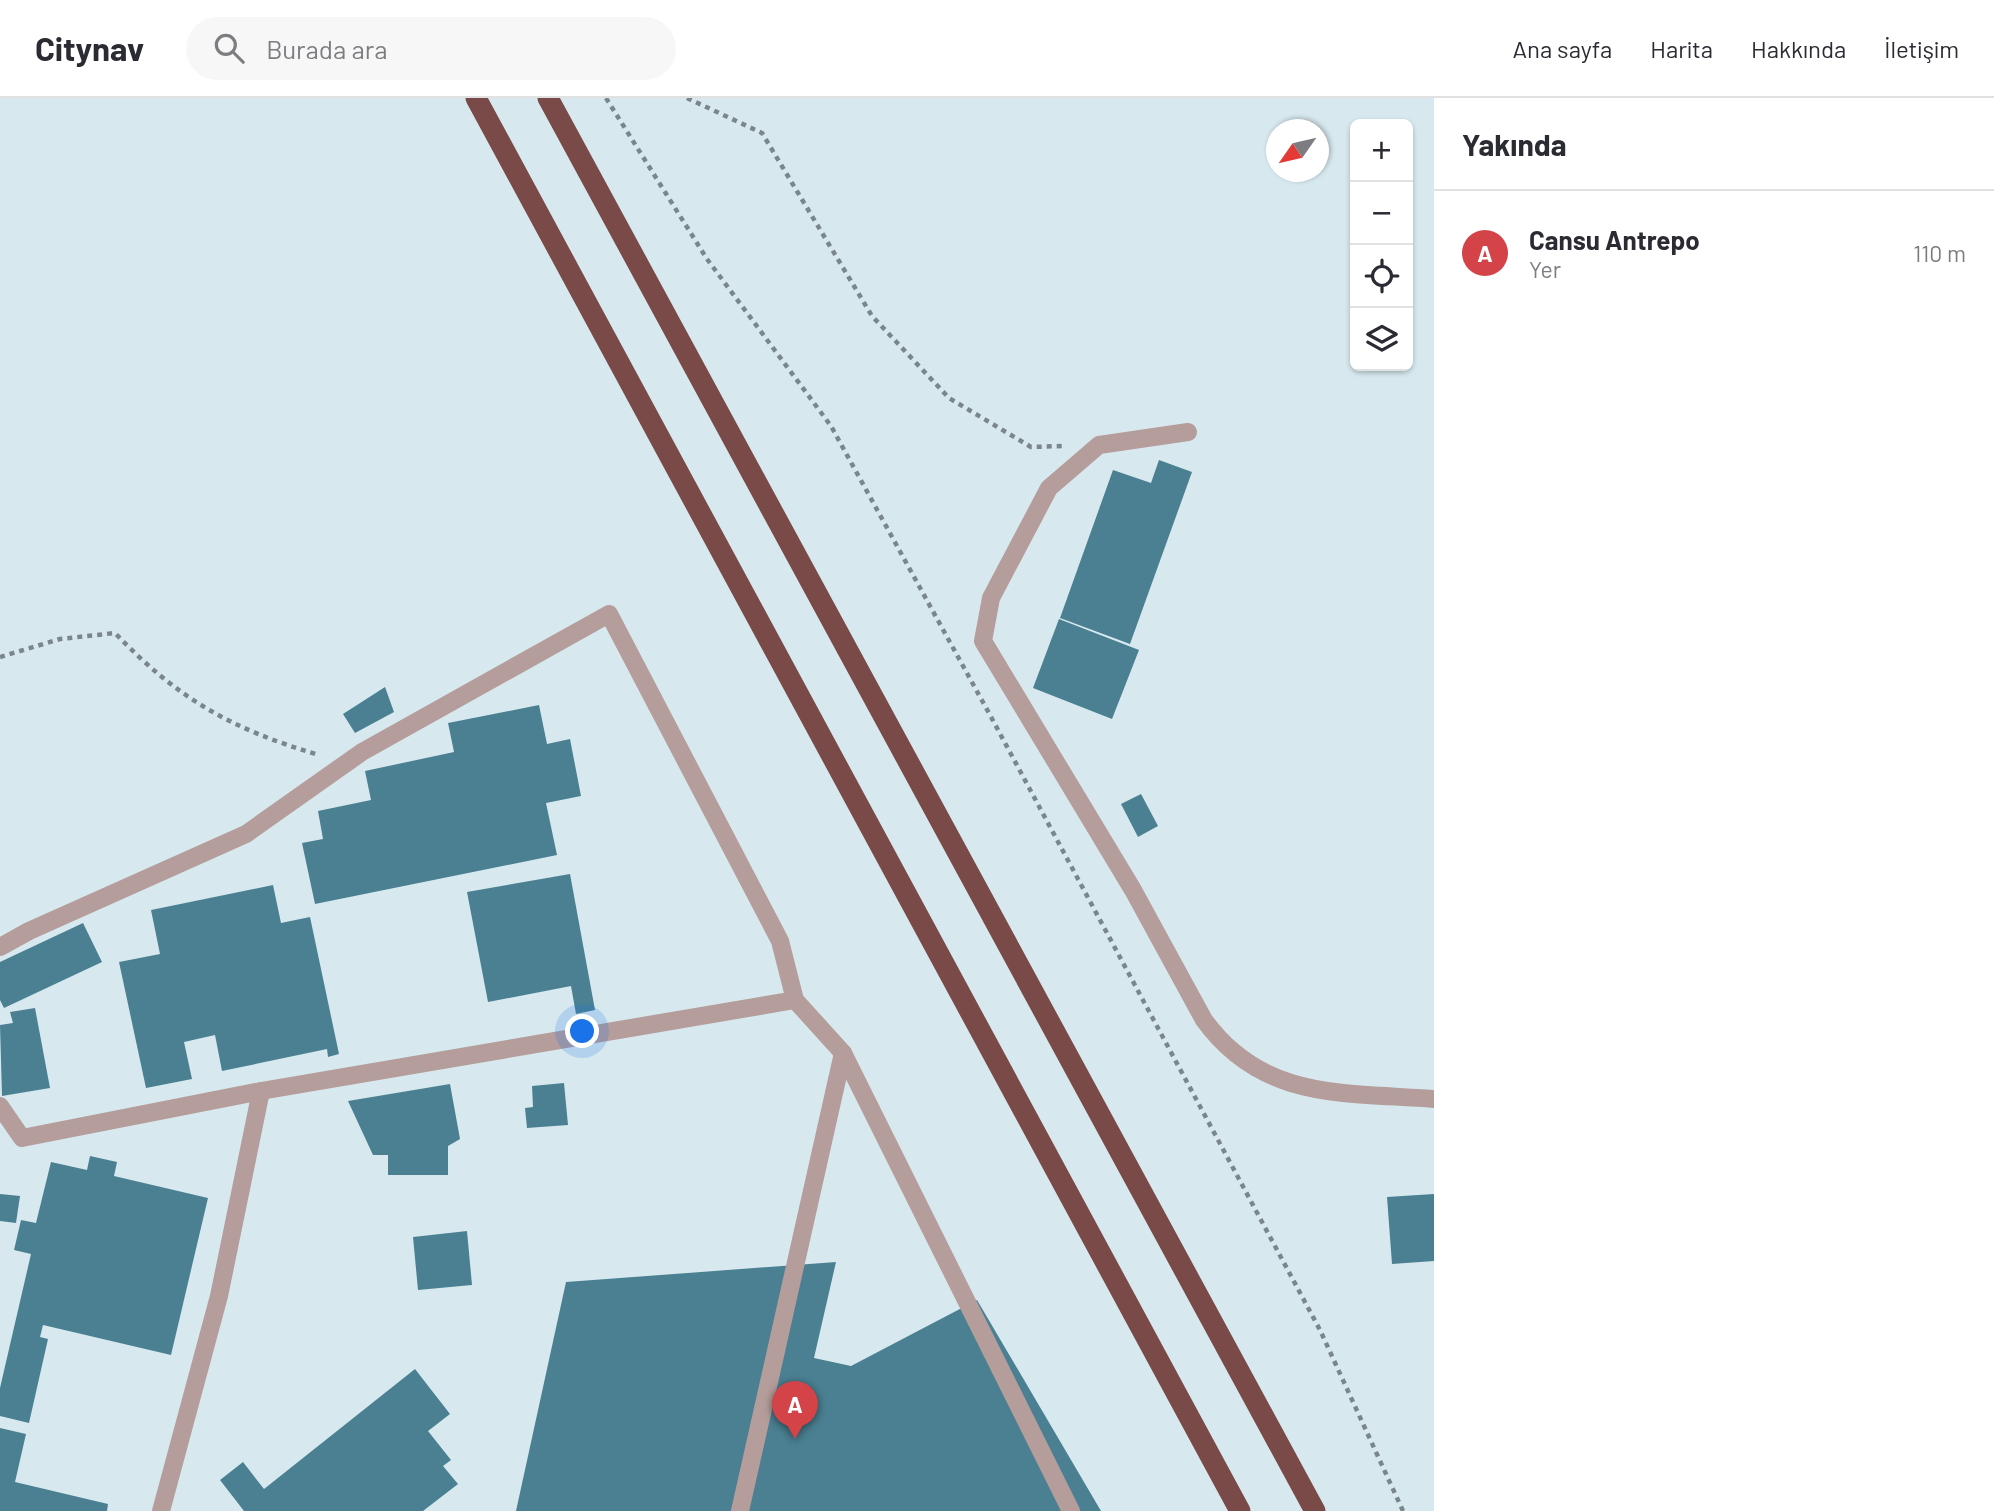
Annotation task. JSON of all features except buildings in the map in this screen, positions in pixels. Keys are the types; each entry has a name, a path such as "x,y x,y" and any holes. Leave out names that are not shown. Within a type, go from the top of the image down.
{"highway":[{"path":"476,98 1240,1511"},
{"path":"548,98 1315,1511"}],"lane":[{"path":"1188,432 1099,445 1049,488 991,598 983,640 1133,890 1204,1020 1224,1046 1249,1066 1285,1083 1326,1090 1434,1099"},
{"path":"0,947 29,931 246,834 347,763 609,614 780,941 795,1000 843,1053 1071,1511"},
{"path":"0,1107 22,1138 261,1091 795,1000"},
{"path":"740,1511 843,1053"},
{"path":"161,1511 219,1296 261,1091"}],"path":[{"path":"607,98 707,259 831,426 997,727 1320,1330 1403,1511"},
{"path":"687,98 762,133 872,316 949,398 1031,447 1099,445"},
{"path":"0,657 60,639 115,633 150,669 220,719 285,745 347,763"}],"place":[{"name":"Cansu Antrepo","path":"795,1439"}]}
